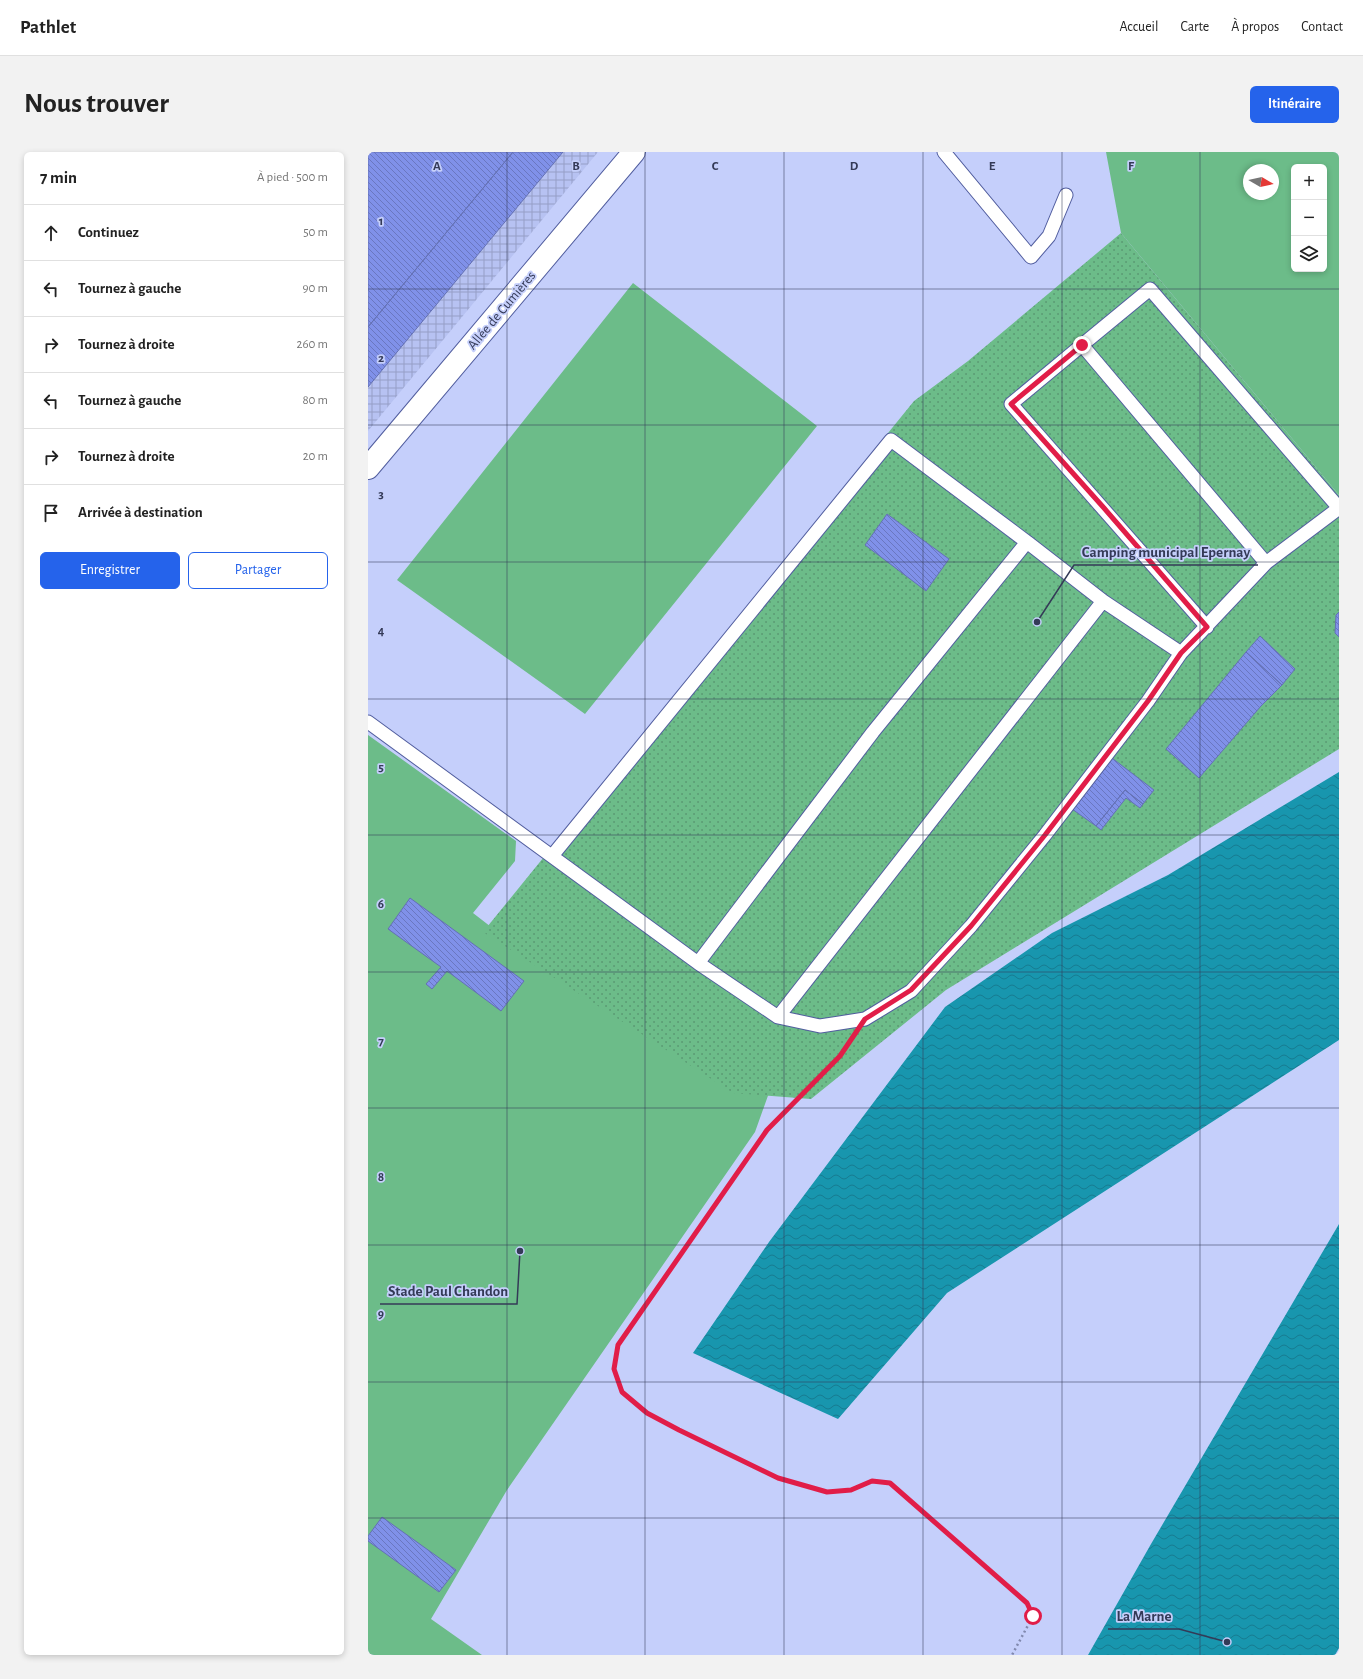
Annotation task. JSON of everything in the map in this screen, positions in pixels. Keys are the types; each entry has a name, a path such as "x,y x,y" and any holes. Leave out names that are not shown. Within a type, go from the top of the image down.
{"main road":[{"name":"Allée de Cumières","path":"368,468 634,152"}],"lane":[{"path":"944,152 1031,257 1050,236 1066,195"},
{"path":"368,722 698,963 778,1017 820,1026 865,1019 911,990 971,926 1045,835 1148,701 1181,653 1207,627 1266,563 1339,508 1150,289 1011,404 1207,627"},
{"path":"1082,345 1266,563"},
{"path":"552,856 891,440 1103,601 1181,653"},
{"path":"698,963 873,732 1026,542"},
{"path":"778,1017 1103,601"}],"path":[{"path":"865,1019 840,1056 767,1130 618,1345 614,1369 622,1392 647,1413 778,1478 827,1492 851,1490 872,1481 890,1483 1027,1603 1033,1616 1012,1655"}],"shaded area":[{"path":"368,152 598,152 368,431"},
{"path":"1106,152 1339,152 1339,495 1121,233"},
{"path":"1121,233 1339,495 1339,749 946,990 811,1099 733,1093 483,932 914,401 968,361"},
{"path":"633,283 817,426 585,714 397,580"},
{"path":"368,735 516,841 515,861 473,913 495,930 770,1090 755,1132 507,1490 431,1619 482,1655 368,1655"}],"water":[{"path":"1339,772 1339,1040 947,1293 838,1419 693,1353 769,1242 945,1007 1052,933 1168,875"},
{"path":"1339,1224 1339,1648 1335,1655 1088,1655 1151,1544"}],"building":[{"path":"368,152 513,152 368,327"},
{"path":"513,152 563,152 368,387 368,327"},
{"path":"887,514 949,559 926,591 865,545"},
{"path":"1339,612 1339,637 1335,633 1336,615"},
{"path":"1260,636 1295,669 1282,685 1246,652"},
{"path":"1246,652 1282,685 1261,706 1199,778 1166,749"},
{"path":"1112,758 1154,790 1143,804 1125,790 1096,826 1072,809"},
{"path":"1125,790 1143,804 1140,808 1126,798 1101,830 1096,826"},
{"path":"410,898 524,981 501,1011 447,971 432,989 426,984 441,967 388,929"},
{"path":"382,1517 456,1570 439,1592 368,1541 368,1536"}],"place":[{"name":"Camping municipal Epernay","path":"1037,622"},
{"name":"Stade Paul Chandon","path":"520,1251"},
{"name":"La Marne","path":"1227,1642"}],"route":[{"path":"1033,1616 1027,1603 890,1483 872,1481 851,1490 827,1492 778,1478 647,1413 622,1392 614,1369 618,1345 767,1130 840,1056 865,1019 911,990 971,926 1045,835 1148,701 1181,653 1207,627 1011,404 1082,345"}]}
